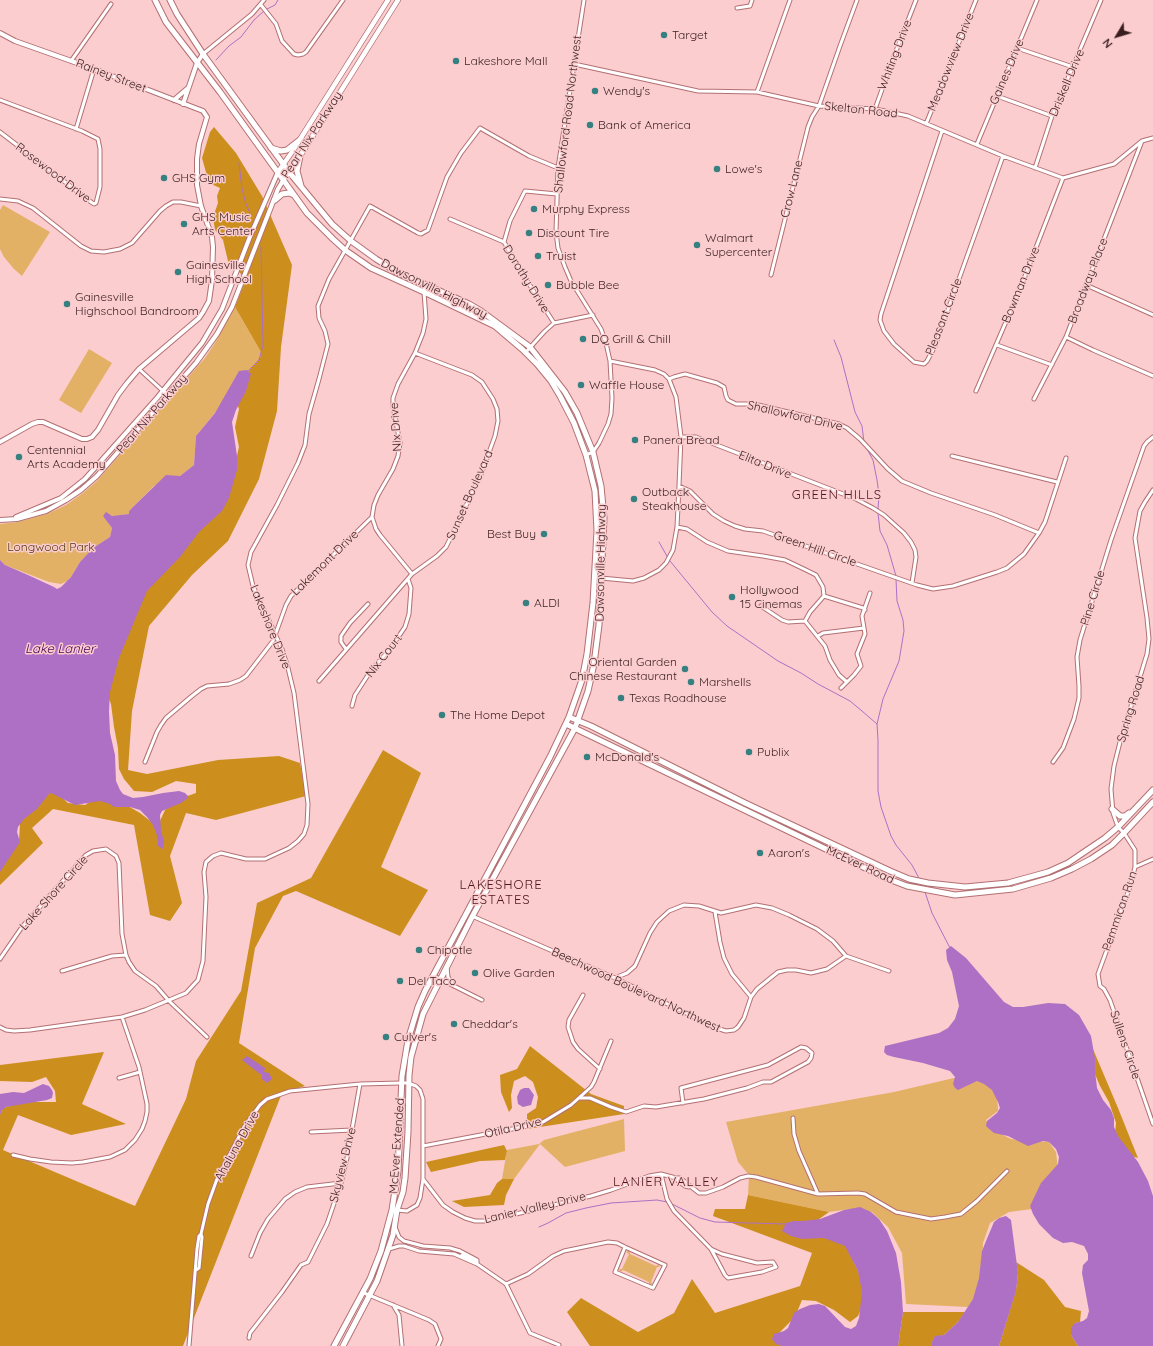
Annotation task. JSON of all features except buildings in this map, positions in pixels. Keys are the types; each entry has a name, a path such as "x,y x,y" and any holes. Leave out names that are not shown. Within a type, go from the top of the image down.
{"main road":[{"name":"Dawsonville Highway","path":"155,0 166,22 220,92 316,223 345,250 371,268 495,326 526,352 551,381 574,423 586,455 595,492 597,518 593,603 587,654 582,680 566,724 540,777 425,991 411,1030 406,1050 401,1083"},
{"name":"Dawsonville Highway","path":"170,0 177,14 203,54 271,148 325,217 351,241 376,259 395,271 469,304 485,313 530,347 555,378 582,422 593,452 601,486 604,518 599,625 594,664 588,691 574,728 430,998 420,1025 411,1057 408,1083 408,1132 403,1192 364,1293 334,1346"},
{"name":"Pearl Nix Parkway","path":"278,172 301,139 388,0"},
{"name":"Pearl Nix Parkway","path":"284,180 398,0"},
{"path":"271,148 281,151 287,150 301,139"},
{"path":"300,156 297,171 302,188"},
{"path":"275,200 282,194 289,193 294,195"},
{"name":"McEver Road","path":"569,717 591,726 890,872 909,879 965,887 1008,883 1048,872 1068,863 1118,827 1152,791"},
{"name":"McEver Road","path":"566,724 886,878 907,886 955,895 1013,889 1072,870 1112,845 1153,802"},
{"path":"660,769 667,768 698,782 705,783"},
{"path":"1112,809 1120,816 1125,816 1152,791"},
{"path":"501,850 507,853"},
{"name":"McEver Extended","path":"395,1210 401,1083"},
{"name":"Dawsonville Highway","path":"343,1346 370,1296 389,1250 395,1225 395,1210"}],"street":[{"path":"183,104 197,63 203,54 252,14 264,0"},
{"path":"261,5 276,24 282,41 294,54 298,55 306,52 343,0"},
{"name":"Shallowford Road Northwest","path":"584,0 558,168 556,232 560,256 571,281 593,315 606,343 610,361 612,381 611,414 604,434 593,452"},
{"path":"737,8 750,6 752,0"},
{"path":"757,92 790,0"},
{"name":"Crow Lane","path":"771,275 808,127 819,106 857,0"},
{"name":"Whiting Drive","path":"874,109 916,0"},
{"name":"Meadowview Drive","path":"926,124 976,0"},
{"name":"Gaines Drive","path":"978,144 1037,0"},
{"name":"Driskell Drive","path":"1035,168 1052,116 1101,0"},
{"path":"71,61 111,4"},
{"name":"Rainey Street","path":"0,33 15,41 94,69 203,111 207,118 199,144 197,158 197,185 201,206 212,237 213,248 212,280 208,303 199,318 139,369 118,395 98,430 90,438 82,439 43,422 32,424 0,442"},
{"path":"1018,48 1074,67"},
{"name":"Skelton Road","path":"574,64 698,91 757,92 819,106 874,109 908,116 942,131 978,144 1003,156 1063,178"},
{"path":"0,100 76,129 94,69"},
{"path":"174,100 188,88"},
{"path":"997,96 1052,116"},
{"name":"Lakeshore Drive","path":"169,1001 186,994 198,980 201,972 205,940 206,897 204,872 206,862 213,856 221,853 246,859 265,859 294,844 302,837 306,829 308,804 294,693 288,668 276,635 253,586 249,571 249,559 255,543 277,505 298,463 305,445 309,414 328,344 319,318 318,306 329,279 370,206 418,233 421,234 428,230 447,177 461,153 480,128 534,158 558,168"},
{"name":"Rosewood Drive","path":"0,132 94,204 96,203 99,190 100,143 95,136 76,129"},
{"name":"Pleasant Circle","path":"942,131 880,320 884,331 894,344 914,362 924,364 935,346 1003,156"},
{"path":"1063,178 1114,164 1142,141 1153,138"},
{"name":"Broadway Place","path":"1052,365 1066,337 1142,141"},
{"name":"Pearl Nix Parkway","path":"8,520 61,498 81,483 99,465 202,343 222,309 251,234 278,172"},
{"name":"Bowman Drive","path":"976,391 1063,178"},
{"name":"Pearl Nix Parkway","path":"8,520 26,517 46,511 81,490 104,469 196,363 232,307 275,200 278,189 284,180"},
{"path":"504,242 510,221 525,190 557,194"},
{"path":"0,199 18,201 33,208 81,246 91,251 98,252 112,252 120,250 132,243 160,210 173,202 201,206"},
{"name":"Dorothy Drive","path":"450,219 504,242 520,271 554,323"},
{"path":"424,292 426,285"},
{"path":"1086,285 1153,314"},
{"name":"Nix Drive","path":"372,517 374,505 378,495 393,469 398,456 400,443 393,406 393,398 398,384 415,353 426,325 424,292"},
{"path":"526,352 547,328 554,323 593,315"},
{"path":"1066,337 1153,376"},
{"path":"996,345 1052,365 1034,399"},
{"name":"Sunset Boulevard","path":"318,681 412,574 440,553 450,540 480,477 492,444 498,421 497,410 493,398 478,378 415,353"},
{"path":"601,578 633,581 644,578 659,570 666,563 673,550 677,527 679,486 681,437 676,397 669,379 664,374 655,370 610,361"},
{"path":"139,369 169,394"},
{"name":"Shallowford Drive","path":"669,379 685,374 717,382 724,388 728,400 736,404 754,404 839,424 857,436 888,469 902,481 924,491 1039,533"},
{"name":"Elita Drive","path":"681,437 696,437 856,499 873,508 904,533 911,542 915,550 916,557 912,583"},
{"name":"Pine Circle","path":"1053,762 1063,748 1074,719 1079,686 1077,657 1080,640 1111,540 1144,446 1153,437"},
{"path":"586,455 593,452"},
{"path":"952,456 1057,482"},
{"name":"Green Hill Circle","path":"679,486 690,491 713,514 724,521 745,529 763,531 928,588 942,589 1007,568 1024,554 1039,533 1049,510 1066,458"},
{"name":"Spring Road","path":"1124,833 1118,827 1112,809 1111,789 1114,766 1147,654 1149,639 1135,538 1140,511 1153,490"},
{"path":"372,517 376,529 380,535 412,574"},
{"name":"Lakemont Drive","path":"145,762 157,732 166,718 201,689 207,686 229,684 246,676 273,641 286,604 291,596 372,517"},
{"path":"0,520 8,520"},
{"path":"677,527 687,529 707,542 728,552 785,560 816,575 822,587 824,596"},
{"name":"Nix Court","path":"352,706 355,695 370,672 405,627 409,614 411,588 408,579"},
{"path":"842,688 861,666 857,654 865,634 862,616 870,593"},
{"path":"824,596 863,608 864,610"},
{"path":"805,621 810,612 824,596"},
{"path":"346,649 341,642 341,636 350,623 368,604"},
{"path":"761,606 782,620 788,622 805,621"},
{"path":"805,621 825,646 830,660 836,670 847,682"},
{"path":"818,636 823,633 864,628"},
{"name":"Pemmican Run","path":"1104,989 1100,986 1100,967 1116,929 1132,884 1135,867 1135,850 1124,833"},
{"name":"Lake Shore Circle","path":"0,959 15,936 86,855 99,849 106,849 116,856 119,863 122,934 126,955 135,971 156,986 169,1001 207,1037"},
{"path":"1135,867 1153,858"},
{"path":"615,978 627,973 635,966 650,933 657,922 669,912 684,905 707,908 715,912 727,912 756,905 772,908 789,914 817,929 833,941 846,956 889,970"},
{"path":"715,912 722,950 728,966 739,983 752,997"},
{"name":"Beechwood Boulevard Northwest","path":"467,913 472,917 615,978 716,1028 726,1031 734,1030 741,1024 752,997 762,983 778,972 791,970 811,973 827,969 846,956"},
{"path":"62,971 112,956 126,955"},
{"path":"448,964 448,977 454,986"},
{"path":"434,976 482,1000"},
{"name":"Sullens Circle","path":"1104,989 1110,1000 1153,1124"},
{"path":"583,995 569,1020 568,1027 573,1042 591,1062 600,1069"},
{"path":"0,1027 6,1030 14,1031 30,1030 122,1017 169,1001"},
{"path":"13,1155 30,1160 72,1163 100,1160 124,1150 135,1140 139,1134 147,1112 146,1096 140,1072 122,1017"},
{"name":"Otila Drive","path":"423,1146 538,1124 571,1105 591,1087 611,1041"},
{"path":"579,1098 590,1098 611,1108 626,1112 644,1106 656,1107 683,1103 719,1095 763,1082 771,1082 808,1062 812,1053 806,1048 801,1047 768,1065 681,1088 683,1103"},
{"path":"119,1078 140,1072"},
{"path":"395,1210 407,1211 417,1205 420,1198 423,1179 422,1094 416,1086 408,1083"},
{"name":"Ahaluna Drive","path":"189,1346 196,1270 198,1268 202,1237 201,1234 208,1204 217,1179 244,1127 260,1105 266,1099 290,1091 360,1084 408,1083"},
{"name":"Skyview Drive","path":"249,1338 250,1333 301,1265 308,1262 326,1224 341,1183 360,1084"},
{"path":"793,1118 794,1134 799,1151 818,1194"},
{"path":"311,1132 352,1130"},
{"path":"711,1249 722,1254 757,1263 773,1262 776,1267 762,1272 728,1278 711,1249 674,1211 667,1199 661,1174 680,1178 699,1193 706,1193 748,1176 818,1194 865,1194 896,1212 931,1219 945,1218 960,1214 969,1208 1007,1171"},
{"name":"Lanier Valley Drive","path":"423,1179 443,1205 453,1212 475,1221 487,1221 590,1196 611,1190 641,1178 661,1174"},
{"path":"252,1256 260,1233 268,1219 285,1199 295,1192 307,1188 341,1183"},
{"path":"395,1225 399,1237 404,1241 423,1246 453,1249 468,1257"},
{"path":"506,1284 528,1274 553,1256 564,1251 608,1242 617,1243 665,1265 653,1288 615,1272 625,1247"},
{"path":"412,1249 413,1243"},
{"path":"389,1250 399,1246 419,1251 458,1255 477,1260 477,1264 506,1284 530,1333 558,1345"},
{"path":"452,1254 453,1249"},
{"path":"364,1293 435,1324 441,1339 438,1346"},
{"path":"393,1305 399,1315 402,1346"}],"green space":[{"path":"3,205 50,232 22,276 4,257 0,249 0,210"},
{"name":"Longwood Park","path":"235,307 261,352 261,356 196,436 194,465 180,476 154,486 129,511 129,514 114,516 103,515 112,528 110,537 93,548 80,562 68,580 74,589 67,581 61,584 49,582 5,565 0,560 0,524 18,522 47,514 66,505 97,481 205,358"},
{"path":"89,349 112,363 81,413 59,400"},
{"path":"954,1078 971,1079 984,1083 997,1094 998,1111 986,1120 991,1129 1011,1139 1049,1142 1056,1152 1058,1169 1032,1209 1009,1212 990,1223 983,1243 981,1288 968,1307 906,1304 902,1253 888,1227 872,1212 851,1209 829,1212 748,1195 749,1175 738,1162 726,1122 894,1092"},
{"path":"624,1119 625,1151 565,1167 540,1144 514,1179 502,1179 507,1150 539,1144 544,1140"},
{"path":"630,1251 630,1254 656,1266 658,1264 660,1267 657,1267 651,1285 649,1285 649,1282 623,1270 621,1272 619,1270 622,1269 629,1254 626,1252"}],"shaded area":[{"path":"214,127 236,153 262,196 292,265 281,347 277,411 259,479 228,541 192,575 149,626 132,711 128,770 147,774 218,760 279,756 300,763 306,796 216,820 186,813 170,856 182,903 170,921 150,915 134,825 53,809 32,828 43,843 0,885 0,858 19,841 20,823 51,788 68,803 85,805 101,794 128,806 153,823 159,823 165,810 179,799 196,793 196,784 176,781 152,792 134,791 124,779 119,769 118,748 111,704 104,686 132,612 156,575 230,485 239,447 235,427 239,409 233,393 215,413 261,356 261,352 235,307 246,279 228,261 223,240 215,230 213,217 218,203 217,196 220,188 209,183 202,158 210,132"},
{"path":"383,750 421,773 381,867 428,890 400,936 296,891 283,896 255,948 239,1043 305,1086 282,1093 183,1346 0,1346 0,1114 3,1108 24,1102 56,1102 55,1091 46,1077 32,1082 0,1081 0,1065 104,1052 82,1104 126,1124 71,1135 18,1115 3,1150 135,1206 186,1099 196,1061 241,991 257,903 311,878"},
{"path":"1087,1035 1138,1158 1125,1154 1114,1143 1116,1123 1109,1102 1092,1067"},
{"path":"530,1046 591,1094 624,1106 624,1114 527,1129 527,1114 536,1108 538,1097 533,1082 525,1076 514,1081 511,1095 512,1108 509,1112 501,1092 500,1075 517,1069"},
{"path":"504,1145 507,1151 505,1160 480,1161 431,1172 426,1162"},
{"path":"502,1179 514,1179 506,1195 504,1205 464,1207 452,1201 490,1195 497,1183"},
{"path":"748,1195 829,1212 815,1222 846,1246 859,1273 865,1300 858,1316 850,1322 834,1310 816,1301 802,1300 795,1317 777,1335 793,1346 590,1346 567,1312 581,1298 638,1332 674,1313 692,1279 715,1313 800,1286 812,1253 713,1216 715,1209 745,1209"},
{"path":"1016,1262 1044,1280 1065,1307 1081,1311 1080,1322 1075,1323 1071,1335 1078,1346 999,1346 1016,1290 1018,1273"},
{"path":"903,1312 965,1312 958,1322 944,1335 935,1337 932,1342 932,1346 898,1346"}],"water":[{"name":"Lake Lanier","path":"247,370 251,374 246,391 236,410 232,422 237,456 237,470 229,498 222,511 199,532 180,557 147,591 119,658 110,692 110,733 115,755 116,781 123,794 133,798 179,791 188,796 188,798 181,803 162,811 160,815 161,831 164,841 163,849 158,846 157,835 153,825 140,810 130,807 114,807 100,801 75,805 51,793 37,809 24,819 18,827 17,832 20,842 0,872 0,560 5,565 57,589 61,587 71,577 80,562 93,548 110,537 112,528 103,516 106,512 112,516 129,514 129,511 166,475 180,476 194,465 196,436 215,413 239,371"},
{"path":"951,946 966,958 1004,1002 1013,1007 1048,1003 1065,1004 1079,1015 1091,1036 1095,1059 1097,1088 1103,1100 1111,1110 1114,1118 1114,1127 1118,1136 1138,1162 1148,1181 1153,1196 1153,1346 1078,1346 1071,1335 1071,1328 1075,1323 1083,1321 1087,1318 1089,1311 1082,1273 1083,1265 1088,1260 1088,1254 1084,1246 1072,1242 1063,1243 1053,1238 1039,1224 1030,1206 1041,1183 1058,1164 1059,1157 1056,1149 1049,1142 1043,1141 1028,1146 1008,1136 994,1133 988,1128 986,1126 987,1121 997,1113 1000,1108 992,1090 984,1084 977,1081 958,1090 953,1084 955,1077 950,1071 887,1055 884,1052 885,1046 939,1033 948,1028 955,1019 959,1006 952,972 947,960 946,950"},
{"path":"247,1056 265,1068 264,1072 269,1073 272,1079 267,1083 262,1079 262,1074 242,1060"},
{"path":"43,1084 49,1086 52,1090 52,1098 6,1107 2,1110 0,1115 0,1094 13,1092 24,1093"},
{"path":"529,1088 534,1095 531,1105 523,1107 518,1104 517,1097 520,1090"},
{"path":"860,1207 871,1212 879,1219 887,1231 896,1253 901,1282 903,1312 898,1346 782,1346 776,1344 772,1339 774,1334 788,1328 794,1313 810,1305 819,1304 825,1306 845,1327 851,1329 856,1326 859,1318 862,1292 858,1271 845,1246 824,1238 802,1239 791,1236 782,1231 786,1223 820,1219 844,1210"},
{"path":"1006,1216 1011,1220 1018,1273 1016,1291 999,1346 932,1346 935,1336 944,1335 958,1322 973,1299 979,1278 982,1251 994,1222 999,1218"}],"waterway":[{"path":"267,9 275,5 278,0"},
{"path":"216,60 229,46 241,37 254,20 264,11"},
{"path":"239,163 242,189 250,213"},
{"path":"248,371 259,360 263,345 261,247"},
{"path":"834,340 841,357 855,412 862,426 864,442"},
{"path":"867,449 873,460 877,480 879,495 878,509"},
{"path":"878,513 880,531 887,545 896,576"},
{"path":"659,542 668,558"},
{"path":"670,561 712,612 727,626 778,661 850,701 877,724"},
{"path":"896,579 897,601 903,620 904,631 899,661 883,699 877,724 878,791 881,807 891,836 896,845 912,865 920,880"},
{"path":"925,892 932,913 950,948"},
{"path":"539,1227 566,1213 611,1203 657,1200 667,1202"},
{"path":"672,1204 700,1218 715,1222 786,1224"}],"place":[{"name":"Target","path":"664,35"},
{"name":"Lakeshore Mall","path":"456,61"},
{"name":"Wendy's","path":"595,91"},
{"name":"Bank of America","path":"590,125"},
{"name":"Lowe's","path":"717,169"},
{"name":"GHS Gym","path":"164,178"},
{"name":"Murphy Express","path":"534,209"},
{"name":"GHS Music Arts Center","path":"184,224"},
{"name":"Discount Tire","path":"529,233"},
{"name":"Walmart Supercenter","path":"697,245"},
{"name":"Truist","path":"538,256"},
{"name":"Gainesville High School","path":"178,272"},
{"name":"Bubble Bee","path":"548,285"},
{"name":"Gainesville Highschool Bandroom","path":"67,304"},
{"name":"DQ Grill & Chill","path":"583,339"},
{"name":"Waffle House","path":"581,385"},
{"name":"Panera Bread","path":"635,440"},
{"name":"Centennial Arts Academy","path":"19,457"},
{"name":"Outback Steakhouse","path":"634,499"},
{"name":"Best Buy","path":"544,534"},
{"name":"Hollywood 15 Cinemas","path":"732,597"},
{"name":"ALDI","path":"526,603"},
{"name":"Oriental Garden Chinese Restaurant","path":"685,669"},
{"name":"Marshells","path":"691,682"},
{"name":"Texas Roadhouse","path":"621,698"},
{"name":"The Home Depot","path":"442,715"},
{"name":"Publix","path":"749,752"},
{"name":"McDonald's","path":"587,757"},
{"name":"Aaron's","path":"760,853"},
{"name":"Chipotle","path":"419,950"},
{"name":"Olive Garden","path":"475,973"},
{"name":"Del Taco","path":"400,981"},
{"name":"Cheddar's","path":"454,1024"},
{"name":"Culver's","path":"386,1037"}],"district":[{"name":"GREEN HILLS","path":"837,495"},
{"name":"LAKESHORE ESTATES","path":"501,892"},
{"name":"LANIER VALLEY","path":"666,1182"}]}
